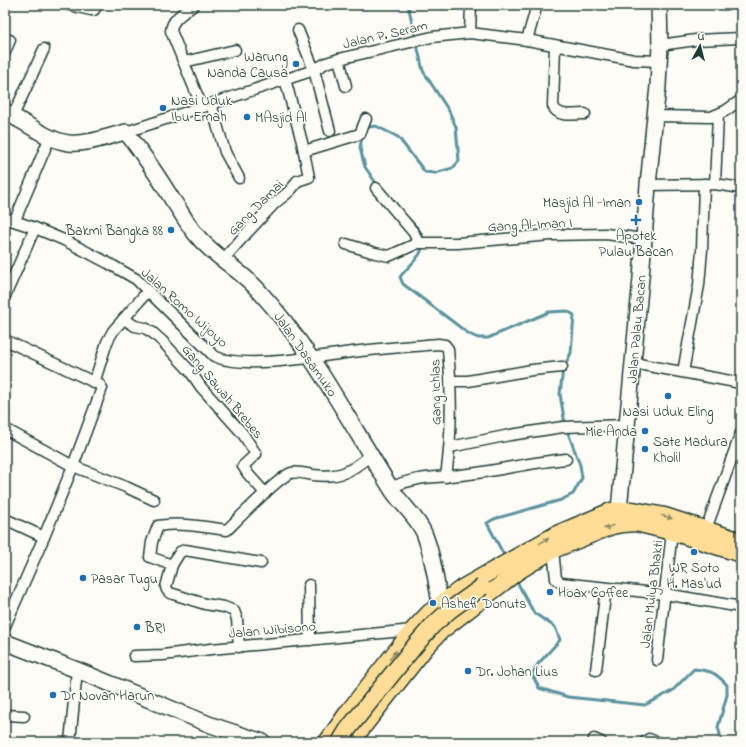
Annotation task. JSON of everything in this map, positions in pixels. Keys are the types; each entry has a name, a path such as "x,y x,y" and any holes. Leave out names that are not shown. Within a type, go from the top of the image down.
{"main road":[{"path":"340,742 423,636 450,610 557,534 602,514 619,510 633,510 654,513 741,541"},
{"path":"327,742 376,676 413,630 440,604 462,588 499,576 553,550 618,524 636,524 672,532 741,554"},
{"path":"351,742 425,648 499,576"},
{"path":"376,676 374,686 377,692 384,694 393,690"},
{"path":"361,696 369,691 376,692 380,698 378,707"}],"street":[{"path":"68,5 91,10 94,10 97,5"},
{"path":"194,5 175,20 171,31 184,62 206,105 225,152 239,178"},
{"path":"470,33 471,5"},
{"path":"527,40 537,5"},
{"name":"Jalan Palau Bacan","path":"619,510 626,425 634,363 643,239 658,86 660,45 659,5"},
{"path":"298,30 314,70 330,131"},
{"name":"Jalan P. Seram","path":"126,132 314,70 326,63 432,37 470,33 527,40 634,60 659,61"},
{"path":"660,45 696,40 741,38"},
{"path":"5,52 10,40"},
{"path":"555,46 554,110 562,114 585,114"},
{"path":"44,49 9,114 50,137 68,143 78,143 126,132"},
{"path":"184,62 235,50"},
{"path":"339,59 346,86"},
{"path":"285,79 304,151 360,134 366,119"},
{"path":"654,116 711,117 718,115 741,100"},
{"path":"715,184 718,115"},
{"name":"Jalan Dasamuko","path":"126,132 140,150 195,233 222,260 241,274 258,290 276,310 312,358 391,488 415,519 429,548 440,604"},
{"path":"10,219 50,137"},
{"name":"Gang Damai","path":"222,260 278,200 294,187 297,181 309,177 304,151"},
{"path":"682,372 699,285 702,250 704,184"},
{"path":"648,185 715,184 741,188"},
{"path":"346,244 389,256 419,243 414,233 376,188"},
{"name":"Jalan Romo Wijoyo","path":"10,219 64,240 136,279 214,356 221,359 248,362 312,358"},
{"path":"5,296 35,228"},
{"name":"Gang Al-Iman I","path":"419,243 442,243 551,235 606,234 643,239"},
{"path":"94,383 110,336 148,291"},
{"name":"Gang Sawah Brebes","path":"124,319 135,326 145,328 162,341 190,371 243,434 256,454 243,466 248,474 266,494"},
{"path":"5,340 101,386 101,390 73,466 5,626"},
{"name":"Gang Ichlas","path":"312,358 338,354 442,344 445,345 448,349 451,381 450,447 446,477"},
{"path":"634,363 741,383"},
{"path":"451,381 468,381 532,370 562,367"},
{"path":"450,447 510,435 563,428 626,425"},
{"path":"5,429 73,466 154,500"},
{"path":"706,529 741,433"},
{"path":"172,565 150,557 151,547 158,526 188,525 227,530 281,480 292,473 319,476 344,474 371,455"},
{"path":"391,488 402,482 425,478 471,474 534,462 566,459"},
{"path":"5,519 44,537"},
{"name":"Jalan Mulya Bhakti","path":"657,660 672,532"},
{"path":"239,647 237,619 234,611 170,593 166,587 172,565 180,552 185,550 260,563"},
{"path":"553,550 556,579 559,583 665,594 741,607"},
{"path":"309,585 310,640"},
{"path":"596,670 606,588"},
{"name":"Jalan Wibisono","path":"134,656 163,655 413,630"},
{"path":"5,642 210,725 263,742"},
{"path":"70,742 77,670"},
{"path":"5,716 24,716"},
{"path":"645,742 649,739 657,742"}],"waterway":[{"path":"249,5 252,7 262,5"},
{"path":"365,130 369,127 376,126 398,137 425,172 435,173 453,168 459,161 456,127 449,111 423,71 408,5"},
{"path":"362,135 360,148 365,167 378,186"},
{"path":"408,218 418,228 422,235 423,242 417,258 400,277 403,284 469,334 478,338 488,338 549,312 567,311 574,315 571,353 563,369 560,394 565,424"},
{"path":"505,557 487,523 494,519 561,500 573,494 582,478 580,465 567,430"},
{"path":"516,580 534,613 555,627 560,640 538,664 532,674 539,688 568,697 645,705 672,691 694,669 709,672 719,677 727,685 727,695 718,727 722,742"}],"place":[{"name":"Warung Nanda Causa","path":"296,64"},
{"name":"Nasi Uduk Ibu Emah","path":"163,108"},
{"name":"MAsjid Al","path":"247,117"},
{"name":"Masjid Al -Iman","path":"639,202"},
{"name":"Apotek Pulau Bacan","path":"636,220"},
{"name":"Bakmi Bangka 88","path":"171,230"},
{"name":"Nasi Uduk Eling","path":"668,396"},
{"name":"Mie Anda","path":"645,431"},
{"name":"Sate Madura Kholil","path":"645,449"},
{"name":"WR Soto H. Mas'ud","path":"694,552"},
{"name":"Pasar Tugu","path":"83,578"},
{"name":"Hoax Coffee","path":"550,592"},
{"name":"Ashefi Donuts","path":"433,603"},
{"name":"BRI","path":"137,627"},
{"name":"Dr. Johan Lius","path":"468,671"},
{"name":"Dr Novan Harun","path":"53,695"}]}
